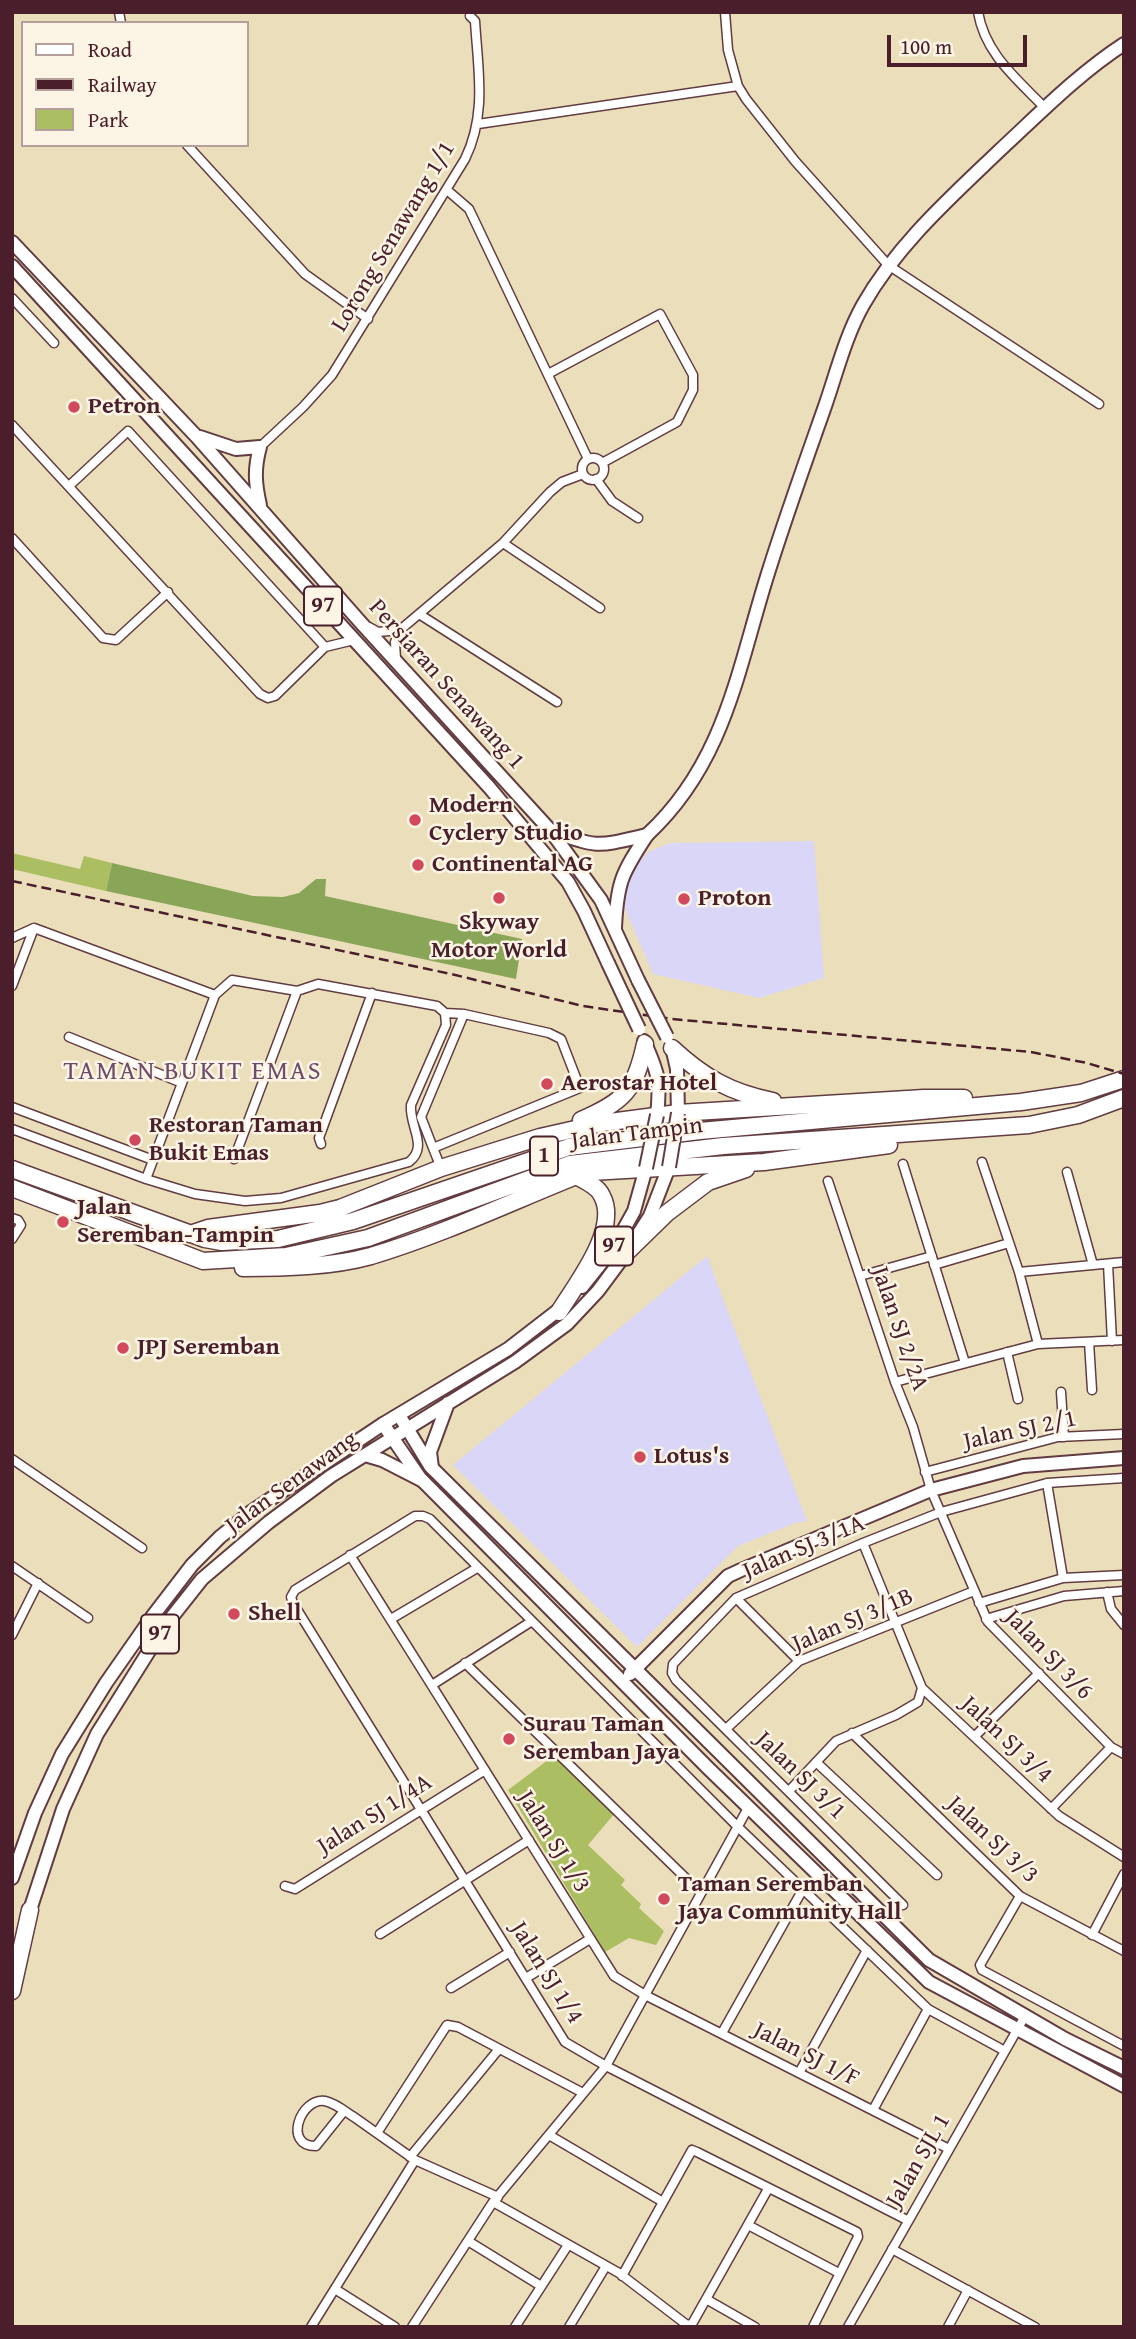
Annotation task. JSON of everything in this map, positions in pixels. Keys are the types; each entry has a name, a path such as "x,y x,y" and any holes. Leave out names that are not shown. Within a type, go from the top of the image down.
{"highway":[{"path":"540,1137 602,1111 622,1098 639,1072 642,1036"},
{"path":"669,1042 707,1077 750,1097 800,1106"},
{"name":"Jalan Tampin","path":"12,1169 190,1234 222,1242 278,1239 353,1221 569,1147 700,1131 1021,1102 1088,1091 1124,1079"},
{"path":"190,1234 208,1228 330,1211 441,1168 540,1137 602,1123 678,1113 924,1098 1022,1097 1088,1091"},
{"name":"Jalan Tampin","path":"12,1188 203,1261 286,1256 368,1238 570,1164 723,1146 1029,1125 1101,1108 1124,1098"},
{"path":"203,1261 243,1268 294,1268 369,1256 438,1232 576,1175 591,1172 764,1162 1029,1125"},
{"path":"628,1252 667,1213 708,1182 764,1162"},
{"path":"559,1312 597,1252 607,1211 602,1195 576,1175"},
{"path":"12,1991 30,1910"}],"main road":[{"path":"615,931 621,877 647,835 663,820 696,776 715,743 769,570 844,351 862,307 888,265 961,187 1045,108 1103,58 1124,44"},
{"name":"Persiaran Senawang 1","path":"12,242 196,436 362,624 550,830 601,900 669,1042 679,1092 678,1113"},
{"name":"Persiaran Senawang 1","path":"12,266 489,787 568,883 584,911 658,1071 657,1115"},
{"path":"196,436 224,447 260,447 254,468 260,508"},
{"path":"550,830 583,844 597,845 647,835"},
{"name":"97","path":"669,1167 678,1113"},
{"name":"97","path":"646,1168 657,1115"},
{"name":"Jalan Senawang","path":"30,1910 63,1808 97,1734 164,1627 202,1579 321,1484 406,1428 515,1362 567,1324 598,1291 628,1252 650,1216 669,1167"},
{"name":"Jalan Senawang","path":"12,1878 35,1814 62,1754 152,1617 192,1565 251,1512 383,1424 508,1349 559,1312 614,1247 634,1211 646,1168"},
{"path":"432,1468 430,1452 448,1403"},
{"path":"399,1415 432,1468 929,1960 1065,2039 1124,2068"},
{"path":"383,1424 423,1481 748,1808 929,1982 1124,2086"},
{"path":"365,1455 405,1470 423,1481"},
{"path":"622,1682 728,1576 931,1490 1023,1466 1124,1458"},
{"path":"748,1808 752,1784"}],"street":[{"path":"724,12 728,50 738,86 795,161 888,265 1099,404"},
{"path":"978,12 983,33 996,58 1045,108"},
{"name":"Lorong Senawang 1/1","path":"260,447 303,408 325,383 368,319 474,141 480,111 475,21 470,16"},
{"path":"478,124 738,86"},
{"path":"189,147 305,274 368,319"},
{"path":"447,190 469,209 588,459"},
{"path":"12,298 54,343"},
{"path":"548,374 660,314 693,375 693,390 677,422 602,463"},
{"path":"12,425 260,694 268,698 275,696 325,647 354,640"},
{"path":"69,486 128,431 325,647"},
{"path":"595,458 602,463 603,473 596,479 589,479 583,474 583,464 588,459 595,458"},
{"path":"397,662 395,642 400,630 503,542 550,492 562,482 583,474"},
{"path":"596,479 612,501 638,518"},
{"path":"12,538 103,638 116,639 168,592"},
{"path":"503,542 600,608"},
{"path":"419,614 557,702"},
{"path":"362,624 378,632 400,630"},
{"path":"12,986 34,928"},
{"path":"12,938 34,928 215,995"},
{"path":"146,1180 215,995 232,981 297,990 318,984 372,993 437,1006 445,1013 464,1014 561,1038 580,1088 433,1148"},
{"path":"234,1159 297,990"},
{"path":"321,1144 319,1138 372,993"},
{"path":"12,1129 146,1180 195,1194 244,1201 281,1198 409,1162 416,1156 419,1149 410,1115 411,1105 446,1025 445,1013"},
{"path":"441,1168 421,1117 464,1014"},
{"path":"69,1037 182,1083"},
{"path":"12,1107 153,1160"},
{"path":"982,1162 1019,1272 1038,1344"},
{"path":"903,1164 965,1363"},
{"path":"1067,1172 1093,1265"},
{"name":"Jalan SJ 2/2A","path":"828,1181 895,1382 913,1427 931,1490"},
{"path":"12,1218 18,1220 21,1225 12,1238"},
{"path":"860,1276 1009,1243"},
{"path":"1019,1272 1124,1262"},
{"path":"1108,1264 1112,1341"},
{"path":"895,1382 1038,1344 1124,1340"},
{"path":"1089,1342 1092,1390"},
{"path":"1007,1352 1018,1399"},
{"path":"1061,1392 1064,1437"},
{"name":"Jalan SJ 2/1","path":"925,1472 1064,1437 1124,1434"},
{"path":"12,1459 142,1548"},
{"name":"Jalan SJ 3/1A","path":"672,1673 673,1664 736,1598 863,1543 941,1512 1047,1483 1124,1478"},
{"path":"1047,1483 1063,1578"},
{"name":"Jalan SJ 3/6","path":"931,1490 986,1619 1111,1747 1124,1754"},
{"path":"351,1555 415,1516 430,1519 477,1569 738,1827 928,2009 1005,2051"},
{"name":"Jalan SJ 3/4","path":"863,1543 922,1688 1051,1808 1124,1857"},
{"name":"Jalan SJ 1/4","path":"351,1555 295,1590 291,1597 293,1603 565,2042 606,2066 907,2220"},
{"name":"Jalan SJ 1/3","path":"351,1555 614,1976 645,1994"},
{"path":"12,1566 88,1618"},
{"path":"391,1619 477,1569"},
{"path":"979,1603 1063,1578 1124,1575"},
{"path":"12,1636 38,1583"},
{"name":"Jalan SJ 3/1B","path":"726,1729 799,1661 974,1591"},
{"path":"986,1619 1064,1595 1124,1591"},
{"path":"1107,1592 1111,1609 1124,1625"},
{"path":"736,1598 799,1661"},
{"path":"432,1685 532,1621"},
{"path":"465,1663 701,1893"},
{"name":"Jalan SJ 3/1","path":"672,1673 676,1680 903,1905"},
{"path":"975,1736 1039,1673"},
{"path":"789,1791 835,1741 896,1715 918,1702 922,1688"},
{"name":"Jalan SJ 3/3","path":"852,1733 1020,1896 1124,1951"},
{"path":"1051,1808 1111,1747"},
{"path":"816,1762 937,1875"},
{"name":"Jalan SJ 1/4A","path":"285,1886 295,1889 485,1770"},
{"path":"412,2327 495,2199 606,2066 748,1808"},
{"path":"380,1934 529,1840"},
{"path":"1092,1935 1124,1874"},
{"path":"722,2034 803,1889"},
{"path":"1020,1896 980,1965 982,1970 1124,2046"},
{"path":"526,1978 590,1938"},
{"path":"799,2073 867,1950"},
{"path":"451,1988 510,1952"},
{"name":"Jalan SJ 1/F","path":"645,1994 949,2149"},
{"path":"873,2110 928,2009"},
{"name":"Jalan SJL 1","path":"848,2327 1025,2015"},
{"path":"377,2133 447,2025 458,2027 583,2093"},
{"path":"311,2327 412,2159 499,2049"},
{"path":"344,2111 316,2146 309,2146 300,2140 296,2123 312,2103 322,2100 344,2111 412,2159 495,2199 606,2266 687,2325 692,2324 768,2189"},
{"path":"549,2135 663,2202"},
{"path":"622,2276 692,2150 857,2232 858,2237 813,2327"},
{"path":"748,2225 839,2273"},
{"path":"468,2241 541,2286"},
{"path":"515,2327 568,2245"},
{"path":"892,2249 1035,2327"},
{"path":"569,2327 606,2266"},
{"path":"335,2289 396,2327"},
{"path":"948,2327 968,2290"},
{"path":"706,2299 755,2327"}],"shaded area":[{"path":"814,841 824,978 759,998 653,974 619,895 630,873 648,852 670,843"},
{"path":"707,1256 807,1521 795,1523 738,1546 637,1647 453,1465"}],"green space":[{"path":"12,853 80,869 84,856 112,863 106,891 12,869"},
{"path":"112,863 253,896 283,897 299,893 316,879 326,879 325,896 522,939 516,979 106,891"},
{"path":"556,1754 615,1813 588,1845 625,1880 621,1885 641,1904 639,1908 664,1931 656,1945 629,1938 605,1952 508,1790"}],"railway":[{"path":"12,881 451,974 583,1006 672,1019 1031,1052 1087,1063 1124,1074"}],"place":[{"name":"Petron","path":"74,407"},
{"name":"Modern Cyclery Studio","path":"415,820"},
{"name":"Continental AG","path":"418,865"},
{"name":"Skyway Motor World","path":"499,898"},
{"name":"Proton","path":"684,899"},
{"name":"Aerostar Hotel","path":"547,1084"},
{"name":"Restoran Taman Bukit Emas","path":"135,1140"},
{"name":"Jalan Seremban-Tampin","path":"63,1222"},
{"name":"JPJ Seremban","path":"123,1348"},
{"name":"Lotus's","path":"640,1457"},
{"name":"Shell","path":"234,1614"},
{"name":"Surau Taman Seremban Jaya","path":"509,1739"},
{"name":"Taman Seremban Jaya Community Hall","path":"664,1899"}],"district":[{"name":"TAMAN BUKIT EMAS","path":"193,1072"}]}
